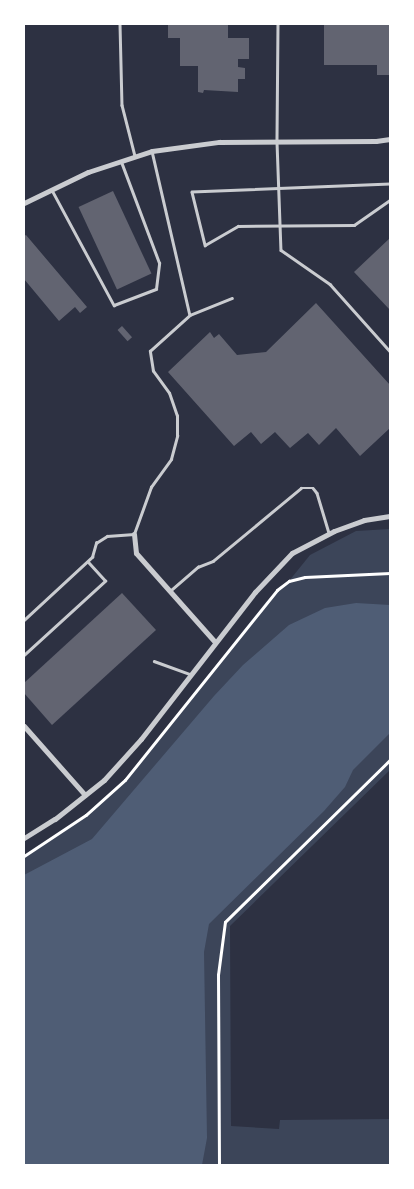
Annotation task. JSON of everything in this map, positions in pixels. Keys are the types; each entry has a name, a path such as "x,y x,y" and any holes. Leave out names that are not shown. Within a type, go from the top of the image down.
{"street":[{"path":"24,203 51,189 120,160 152,151 219,142 376,141 390,139"},
{"path":"24,838 55,819 104,780 141,739 255,592 292,554 329,533 364,520 390,516"},
{"path":"134,534 136,553 215,642"},
{"path":"24,726 85,795"}],"lane":[{"path":"120,24 122,105 135,156"},
{"path":"278,24 277,142 281,250 330,284 390,351"},
{"path":"152,151 190,315"},
{"path":"51,189 114,305 156,289 159,263 120,160"},
{"path":"390,184 192,192 205,245 238,226 354,225 390,200"},
{"path":"24,620 92,557 96,543 107,536 134,534 151,486 171,459 177,436 177,416 169,393 153,371 150,351 190,315 232,298"},
{"path":"170,591 198,568 213,561 301,488 313,488 317,493 329,533"},
{"path":"24,655 105,581 87,561"},
{"path":"154,661 191,674"}],"path":[{"path":"24,856 86,815 125,780 277,590 289,581 305,577 390,573"},
{"path":"219,1165 218,975 225,922 390,760"}],"shaded area":[{"path":"390,529 390,770 230,926 231,1126 279,1129 280,1120 390,1119 390,1165 24,1165 24,856 84,817 125,780 266,602 289,581 310,555 356,531"},
{"path":"356,603 390,605 390,733 353,770 345,787 324,811 209,924 204,952 207,1138 202,1165 24,1165 24,875 92,839 214,696 243,665 289,625 325,608"}],"building":[{"path":"168,24 228,24 228,38 249,38 249,59 238,59 238,67 245,68 245,79 238,79 238,92 204,90 203,93 198,92 198,66 180,66 180,38 168,38"},
{"path":"324,24 390,24 390,75 377,75 377,65 324,65"},
{"path":"113,191 151,273 117,290 79,207"},
{"path":"26,235 87,307 80,313 75,307 59,321 24,279 24,236"},
{"path":"390,238 390,310 354,272"},
{"path":"316,303 390,385 390,428 360,456 336,428 319,445 308,433 290,448 275,432 261,444 251,432 234,446 168,372 210,332 214,338 219,334 237,355 266,352"},
{"path":"122,326 132,337 128,341 118,330"},
{"path":"122,593 156,630 52,725 24,693 24,683"}]}
